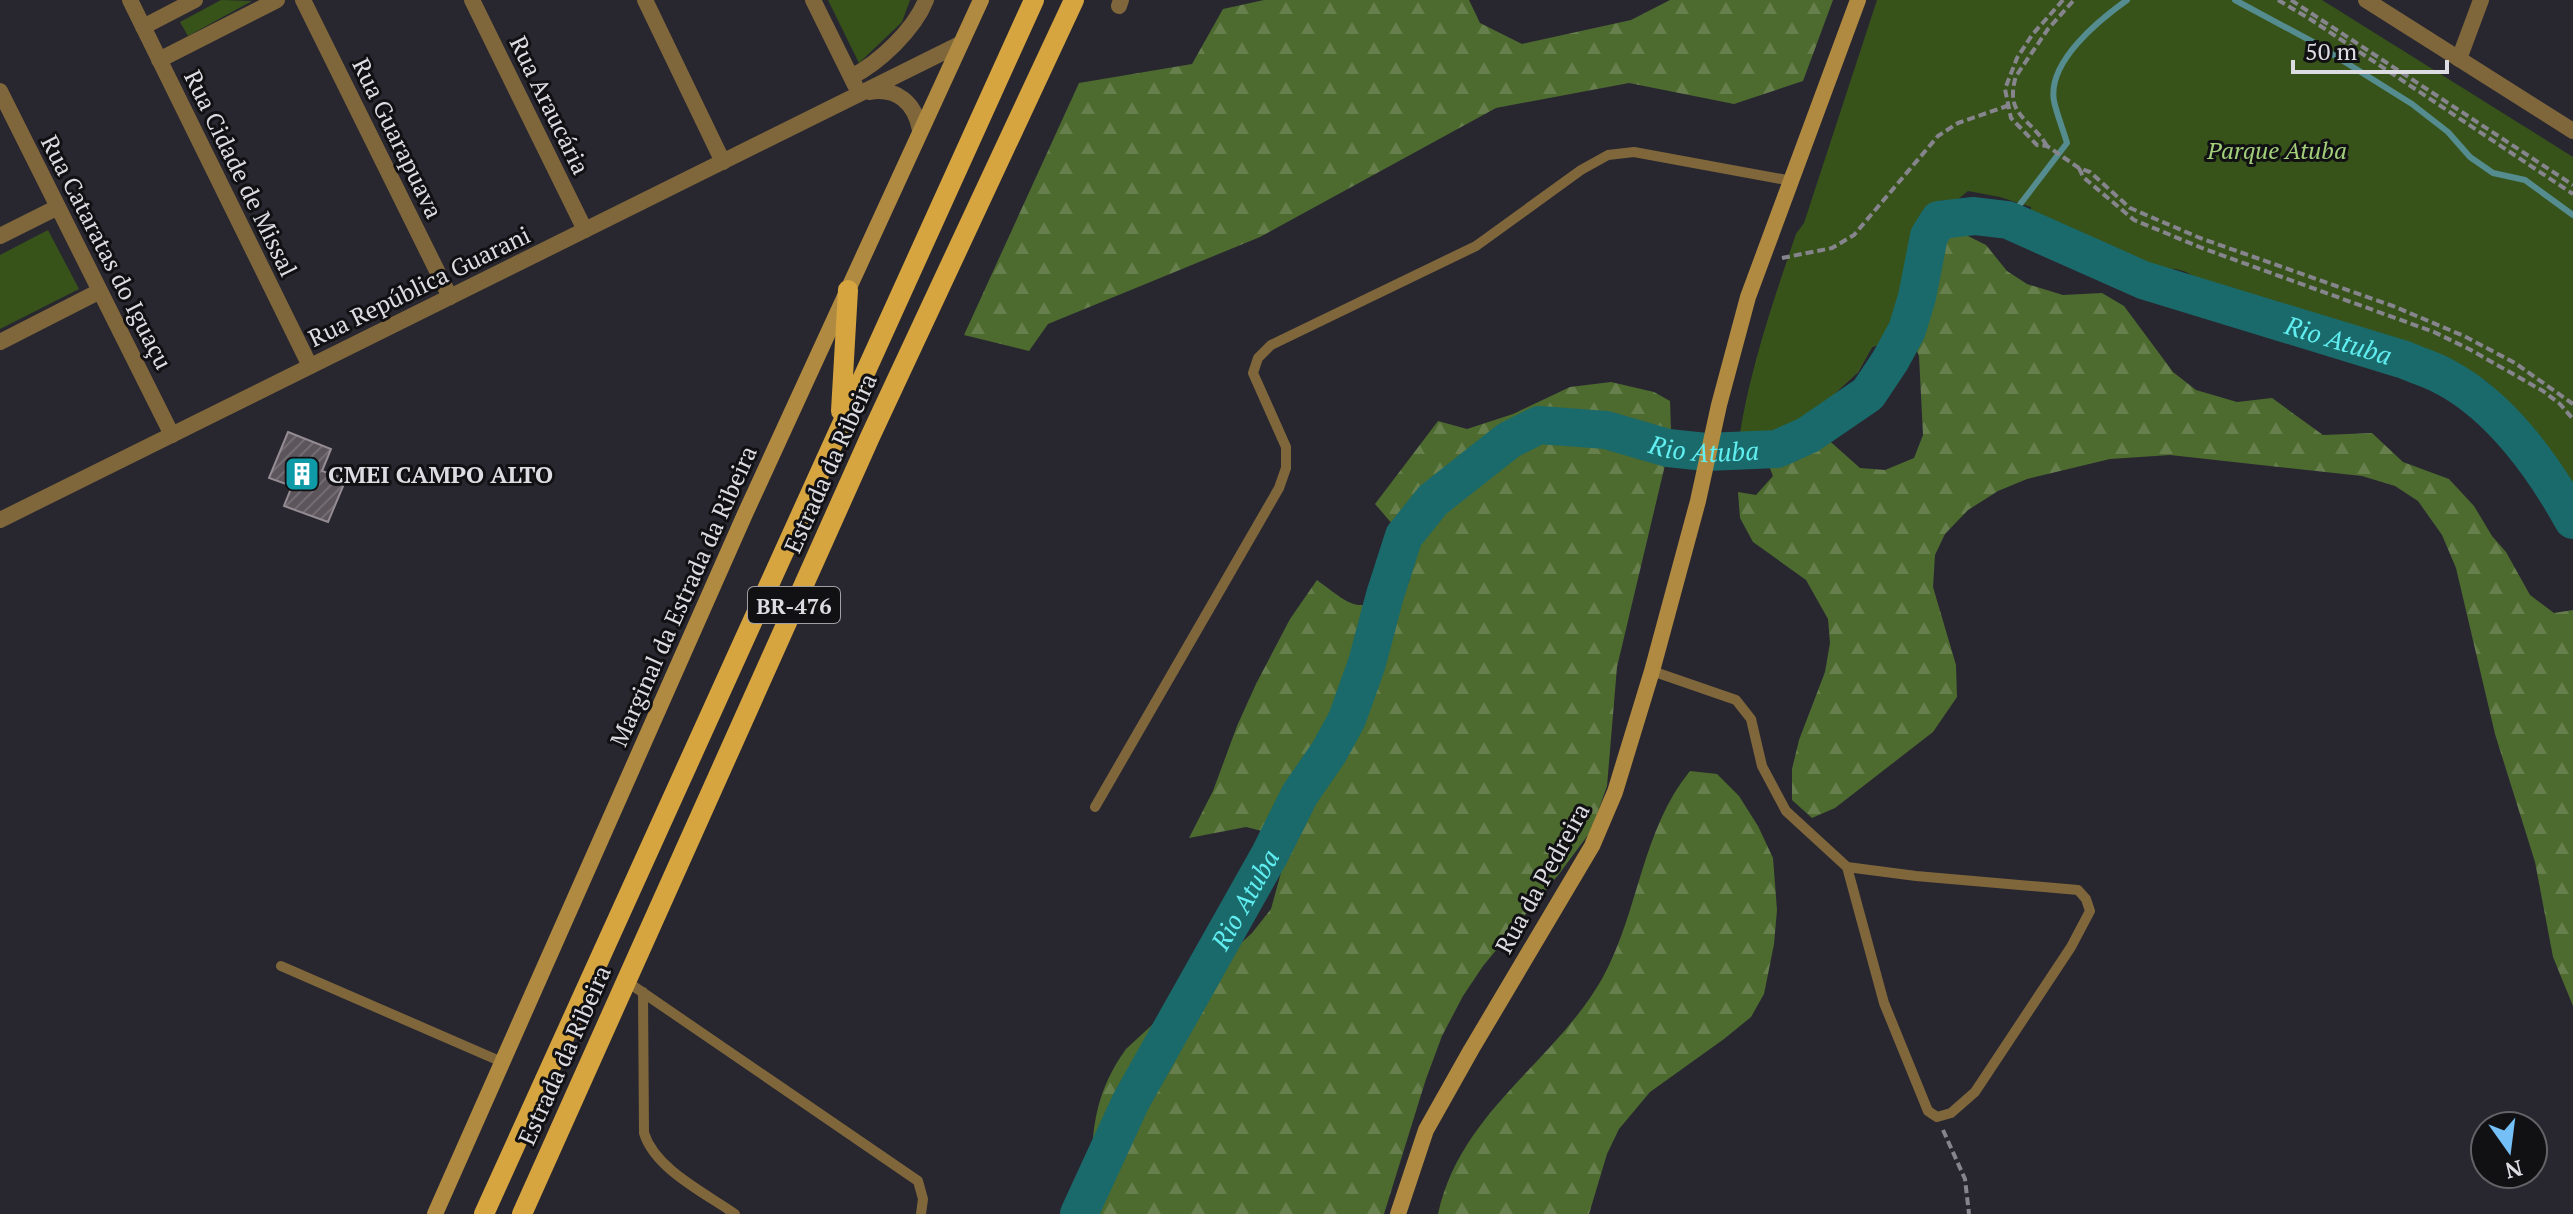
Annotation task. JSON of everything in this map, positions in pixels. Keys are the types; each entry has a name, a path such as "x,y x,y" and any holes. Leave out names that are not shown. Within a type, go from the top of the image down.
{"main road":[{"name":"Marginal da Estrada da Ribeira","path":"435,1214 745,514 981,0"},
{"name":"Estrada da Ribeira","path":"484,1214 1034,0"},
{"name":"Estrada da Ribeira","path":"522,1214 634,987 870,437 1074,0"},
{"name":"Rua da Pedreira","path":"1398,1214 1426,1130 1592,846 1615,792 1652,671 1698,501 1719,405 1760,261 1858,0"},
{"path":"841,423 848,290"}],"street":[{"name":"Rua Cidade de Missal","path":"130,0 310,366"},
{"path":"143,27 195,0"},
{"path":"159,60 277,0"},
{"name":"Rua Guarapuava","path":"303,0 450,297"},
{"name":"Rua Araucária","path":"472,0 585,230"},
{"path":"645,0 723,162"},
{"path":"813,0 860,95"},
{"path":"851,77 870,68 907,30 926,0"},
{"path":"2366,0 2573,131"},
{"path":"2459,59 2481,0"},
{"name":"Rua República Guarani","path":"0,520 958,45"},
{"name":"Rua Cataratas do Iguaçu","path":"0,91 172,435"},
{"name":"Rua República Guarani","path":"860,95 872,91 899,95 911,104 918,116 920,130"},
{"path":"0,236 58,207"},
{"path":"0,342 100,291"}],"lane":[{"path":"1095,807 1279,488 1286,468 1286,447 1253,373 1258,358 1271,345 1476,246 1581,170 1608,155 1634,152 1792,181"},
{"path":"1652,671 1736,700 1751,719 1762,766 1786,811 1847,867 1884,1003 1928,1111 1937,1117 1951,1113 1975,1092 2071,947 2090,911 2086,899 2078,890 1847,867"},
{"path":"281,966 502,1062"},
{"path":"634,987 644,1133 648,1146 672,1170 735,1214"},
{"path":"634,987 918,1181 923,1199 921,1214"}],"path":[{"path":"2047,146 2037,145 2011,118 2005,89 2017,58 2032,35 2063,0"},
{"path":"2074,0 2041,38 2014,84 2012,96 2016,112 2047,146 2090,172 2130,208 2200,238 2393,306 2464,336 2515,363 2573,404"},
{"path":"2278,0 2573,194"},
{"path":"2291,0 2573,185"},
{"path":"1760,261 1832,248 1854,235 1938,136 1958,123 2007,106"},
{"path":"2079,168 2083,177 2124,215 2202,248 2434,332 2543,391 2573,419"},
{"path":"1937,1117 1965,1179 1969,1214"}],"green space":[{"path":"221,0 252,1 188,36 180,22"},
{"path":"828,0 910,0 902,22 859,63"},
{"path":"1264,0 1469,0 1480,23 1522,44 1631,20 1670,0 1833,0 1803,81 1734,104 1629,83 1496,108 1260,237 1048,324 1029,351 964,335 1079,83 1192,64 1223,9"},
{"name":"Parque Atuba","path":"1877,0 2322,0 2573,157 2573,500 2563,482 2557,485 2543,467 2536,454 2533,434 2510,404 2486,381 2436,354 2418,354 2412,345 2236,294 2228,300 2207,295 2206,286 2187,272 2175,269 2151,271 2142,259 2133,269 2114,261 2113,249 2076,236 2046,231 2030,216 2031,207 1968,191 1956,201 1942,200 1923,225 1913,254 1902,319 1889,339 1872,347 1858,372 1805,421 1777,440 1746,445 1739,439 1763,335 1796,234 1804,223"},
{"path":"1907,180 1956,201 1942,200 1936,206 1948,207 1958,231 1986,245 2007,271 2027,284 2063,295 2102,293 2124,306 2173,372 2196,390 2237,402 2272,398 2323,435 2372,433 2403,462 2449,479 2474,506 2506,552 2530,595 2554,613 2573,610 2573,1006 2553,957 2535,862 2495,734 2456,568 2442,535 2418,501 2395,486 2362,476 2170,455 2110,459 2027,479 1998,491 1968,510 1945,534 1935,555 1933,587 1956,665 1957,697 1933,732 1835,808 1812,818 1792,800 1792,769 1799,740 1825,672 1830,643 1828,619 1806,580 1753,542 1740,518 1738,492 1756,495 1773,476 1760,443 1746,445 1739,439","holes":["1898,328 1911,337 1919,356 1923,435 1914,458 1885,470 1860,468 1806,420 1858,372 1872,347 1888,341"]},
{"path":"48,230 79,289 0,329 0,255"},
{"path":"1611,382 1654,392 1670,401 1671,430 1617,667 1607,786 1591,831 1483,966 1442,1036 1384,1214 1093,1214 1094,1128 1104,1089 1113,1069 1126,1049 1252,933 1271,909 1285,858 1274,834 1246,827 1189,838 1213,791 1256,684 1290,619 1317,580 1356,605 1402,594 1410,580 1407,541 1375,504 1438,421 1467,429 1513,414 1570,387"},
{"path":"1690,771 1717,774 1739,796 1773,858 1777,910 1774,944 1764,994 1751,1017 1650,1092 1619,1129 1607,1154 1589,1214 1438,1214 1450,1177 1467,1145 1488,1116 1583,1008 1603,977 1625,925 1661,818"}],"building":[{"name":"CMEI CAMPO ALTO","path":"288,432 331,449 322,471 346,479 328,522 284,506 292,486 269,478"}],"waterway":[{"path":"2008,220 2067,143 2054,101 2054,86 2067,57 2090,30 2127,0"},
{"path":"2235,0 2313,42 2412,104 2448,132 2470,157 2493,173 2525,180 2573,215"},
{"name":"Rio Atuba","path":"1079,1214 1131,1101 1270,854 1300,794 1347,719 1367,663 1404,536 1433,500 1509,440 1539,425 1606,430 1668,448 1706,452 1777,449 1808,435 1868,394 1890,361 1907,330 1929,236 1939,220 1974,216 2008,220 2143,280 2405,360 2440,375 2465,389 2502,421 2534,459 2573,520"}],"place":[{"name":"CMEI CAMPO ALTO","path":"302,474"}]}
